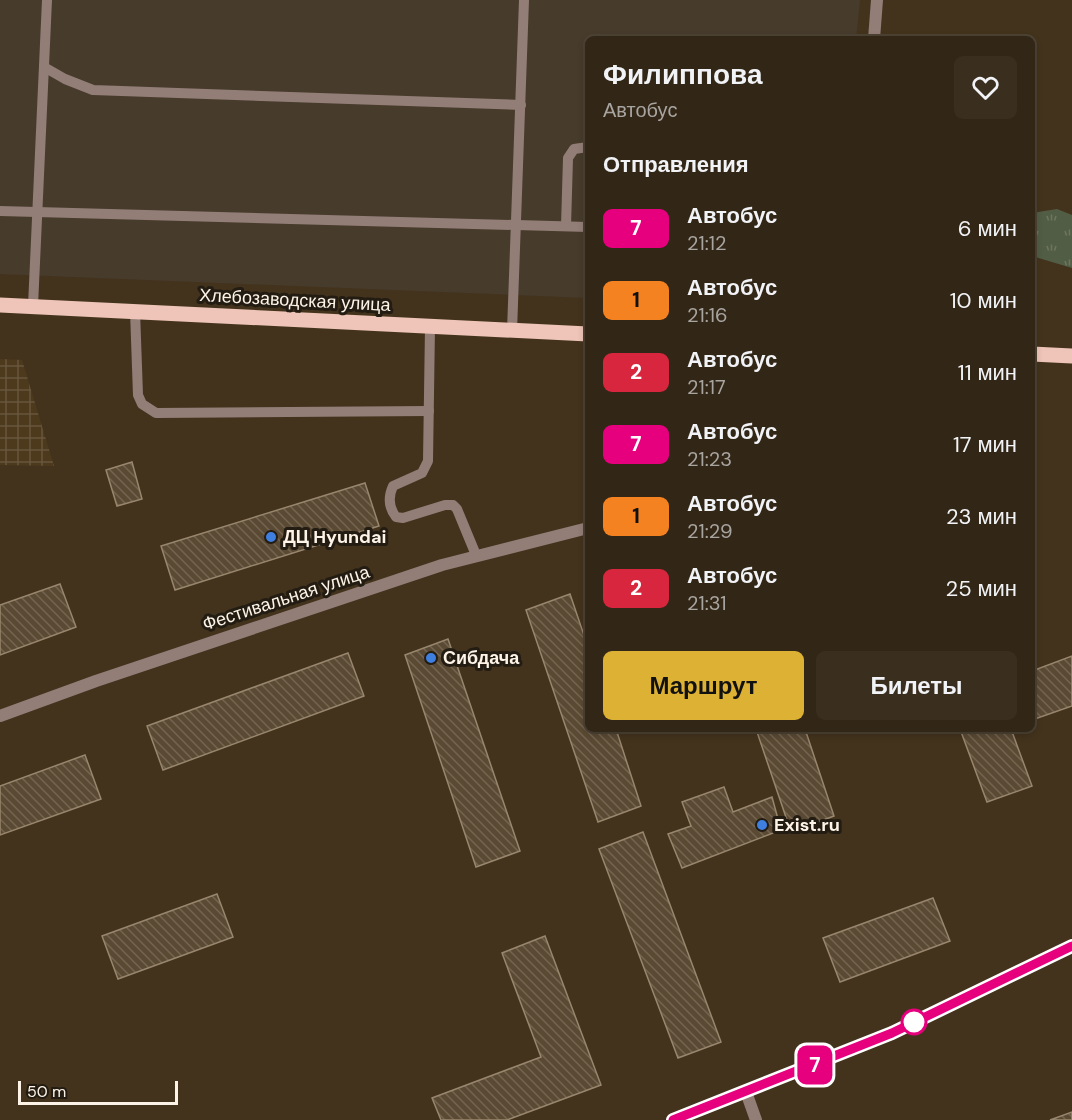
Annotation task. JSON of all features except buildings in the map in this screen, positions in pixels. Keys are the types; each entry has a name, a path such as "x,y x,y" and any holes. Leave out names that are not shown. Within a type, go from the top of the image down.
{"main road":[{"name":"Хлебозаводская улица","path":"0,305 585,334"},
{"path":"1035,354 1072,356"},
{"path":"673,1120 892,1033 1072,946"}],"street":[{"path":"874,36 877,0"},
{"name":"Фестивальная улица","path":"0,716 107,677 476,555 585,529"},
{"path":"746,1092 756,1120"}],"lane":[{"path":"33,306 47,0"},
{"path":"512,331 524,0"},
{"path":"44,67 65,79 93,90 521,105"},
{"path":"566,226 568,158 574,149 585,147"},
{"path":"0,212 585,227"},
{"path":"135,311 138,395 142,404 156,413 429,411"},
{"path":"430,327 428,461 422,473 393,486 388,495 392,512 396,517 403,518 445,505 453,505 457,509 476,555"}],"shaded area":[{"path":"0,0 860,0 856,36 585,36 585,298 0,274"},
{"path":"0,359 22,360 54,466 0,465"}],"green space":[{"path":"1057,209 1072,215 1072,268 1035,257 1035,213"}],"bus line":[{"name":"7","path":"673,1120 892,1033 1072,946"}],"place":[{"name":"ДЦ Hyundai","path":"271,537"},
{"name":"Сибдача","path":"431,658"},
{"name":"Exist.ru","path":"762,825"}]}
